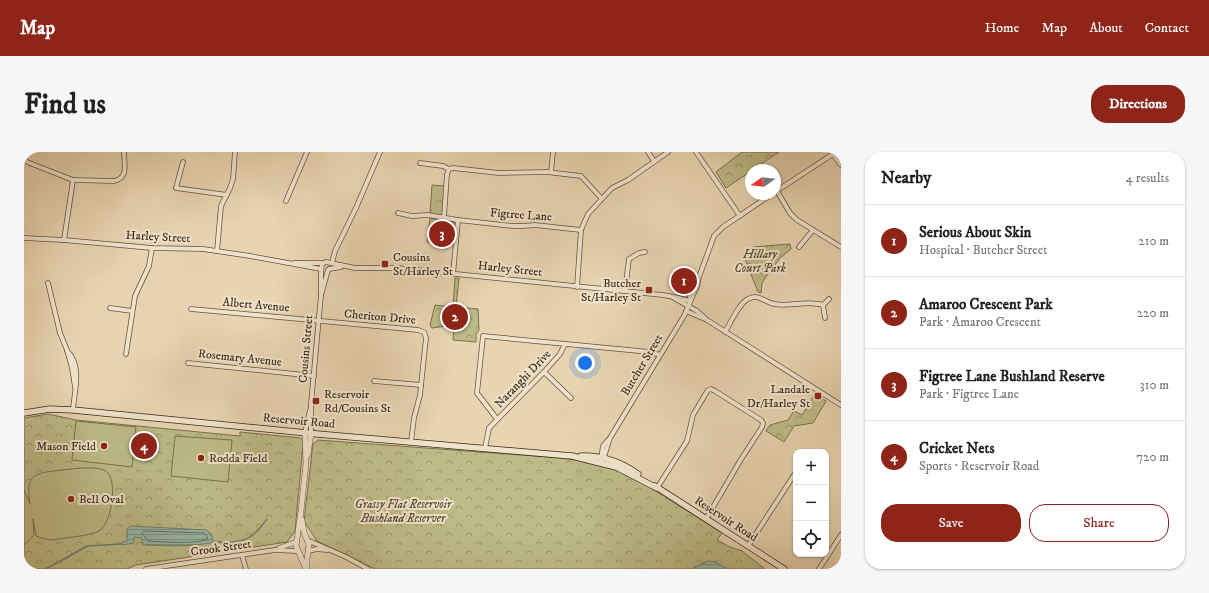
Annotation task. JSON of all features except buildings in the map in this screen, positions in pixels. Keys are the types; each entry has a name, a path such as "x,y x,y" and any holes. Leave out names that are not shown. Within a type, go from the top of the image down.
{"main road":[{"name":"Reservoir Road","path":"24,413 50,409 73,410 602,460 657,488 784,569"}],"street":[{"path":"24,158 27,162 73,180 114,181 124,176 124,152"},
{"path":"217,251 221,206 233,179 235,152"},
{"path":"286,200 307,152"},
{"path":"332,263 335,251 356,208 380,152"},
{"path":"551,172 553,152"},
{"path":"648,152 654,162"},
{"path":"577,287 581,230 588,214 601,198 612,188 628,180 668,152"},
{"path":"696,152 740,216"},
{"path":"834,153 841,165"},
{"name":"Butcher Street","path":"781,189 834,153"},
{"path":"183,162 176,188 227,195"},
{"path":"420,163 443,166 449,169 453,168 504,173 551,172 581,176 601,198"},
{"path":"444,217 447,174 449,169"},
{"path":"64,240 73,180"},
{"name":"Butcher Street","path":"602,460 603,446 610,438 686,311 689,304 690,293 699,277 714,236 720,230 764,200"},
{"path":"780,200 797,220 841,247"},
{"name":"Figtree Lane","path":"398,213 412,216 428,215 513,226 535,225 581,230"},
{"path":"453,274 458,220"},
{"path":"800,247 813,230"},
{"name":"Harley Street","path":"24,238 152,248 217,251 290,263 321,270 346,267"},
{"path":"126,354 135,296 149,266 152,248"},
{"path":"324,263 335,251"},
{"path":"625,291 629,259 639,253 645,252"},
{"name":"Harley Street","path":"290,263 332,263 346,267 364,269 391,268 672,297 679,298 689,304 707,320"},
{"name":"Cousins Street","path":"296,542 306,464 319,321 321,270 324,263"},
{"name":"Cousins Street","path":"321,295 332,263"},
{"path":"48,283 60,333 74,368 75,387 73,410"},
{"path":"725,332 743,302 752,297 760,297 775,304 813,302 823,305"},
{"path":"823,305 829,299"},
{"path":"823,305 825,318"},
{"path":"110,308 132,311"},
{"name":"Albert Avenue","path":"191,309 319,321"},
{"name":"Harley Street","path":"686,311 707,320 841,404"},
{"name":"Cheriton Drive","path":"319,321 418,330 424,332 426,338 420,399 414,418 411,442"},
{"path":"498,419 477,393 482,337 486,336 565,344"},
{"name":"Naranghi Drive","path":"485,448 488,430 544,372 562,351 565,344 653,352 660,355"},
{"name":"Rosemary Avenue","path":"188,363 314,376"},
{"path":"544,372 571,398"},
{"path":"374,381 421,385"},
{"path":"657,488 687,441 693,415 708,390 711,389 715,391 761,420 763,423 762,427 740,461 706,520"},
{"path":"748,546 793,477"},
{"name":"Cousins Street","path":"301,510 302,526 307,540"},
{"path":"819,569 841,535"},
{"path":"307,569 298,551 296,542 302,539 368,569"},
{"path":"307,540 309,545 307,569"},
{"name":"Crook Street","path":"275,550 296,542"},
{"path":"298,551 302,553 317,549 329,550"},
{"name":"Crook Street","path":"146,569 172,567 275,550 298,551"},
{"path":"242,555 246,569"}],"green space":[{"path":"742,152 779,152 761,164 745,164 745,175 726,188 716,172"},
{"path":"432,185 446,186 443,216 430,214"},
{"path":"430,218 453,222 457,226 455,245 427,242"},
{"name":"Hillary Court Park","path":"790,244 791,249 780,258 762,283 761,293 758,292 743,254 753,247"},
{"path":"455,278 459,278 456,307 478,309 479,330 476,334 476,342 453,340 454,325 432,328 430,325 435,305 453,307"},
{"path":"815,394 826,401 813,423 794,426 784,442 766,431 770,425 788,420 794,411 802,415"},
{"path":"48,414 76,420 240,436 240,432 301,438 303,445 295,531 287,542 136,565 127,569 24,569 24,418"},
{"name":"Mason Field","path":"76,421 136,427 134,442 154,444 154,451 134,449 132,467 72,460"},
{"name":"Rodda Field","path":"175,436 232,440 228,482 171,476"},
{"name":"Grassy Flat Reservoir Bushland Reserver","path":"318,440 561,458 613,468 643,483 722,533 717,540 742,551 765,569 728,569 715,562 703,563 692,569 375,569 317,541 304,521 313,444"},
{"name":"Bell Oval","path":"96,468 106,471 111,478 113,494 112,503 107,520 103,527 95,533 51,540 36,536 33,519 34,535 24,545 24,490 30,504 29,484 31,480 38,474 45,472"}],"water":[{"path":"131,526 207,530 215,542 172,546 145,545 143,544 141,538 134,537 134,543 122,545 122,542 127,541 127,529"},
{"path":"708,561 715,562 728,569 692,569"}],"waterway":[{"path":"215,542 245,540 255,533 267,519"},
{"path":"45,569 87,546 121,544"}],"place":[{"name":"Figtree Lane Bushland Reserve","path":"442,234"},
{"name":"Cousins St/Harley St","path":"385,264"},
{"name":"Serious About Skin","path":"684,281"},
{"name":"Butcher St/Harley St","path":"649,290"},
{"name":"Amaroo Crescent Park","path":"455,317"},
{"name":"Landale Dr/Harley St","path":"818,396"},
{"name":"Reservoir Rd/Cousins St","path":"316,401"},
{"name":"Mason Field","path":"104,446"},
{"name":"Cricket Nets","path":"144,446"},
{"name":"Rodda Field","path":"201,458"},
{"name":"Bell Oval","path":"71,499"}]}
